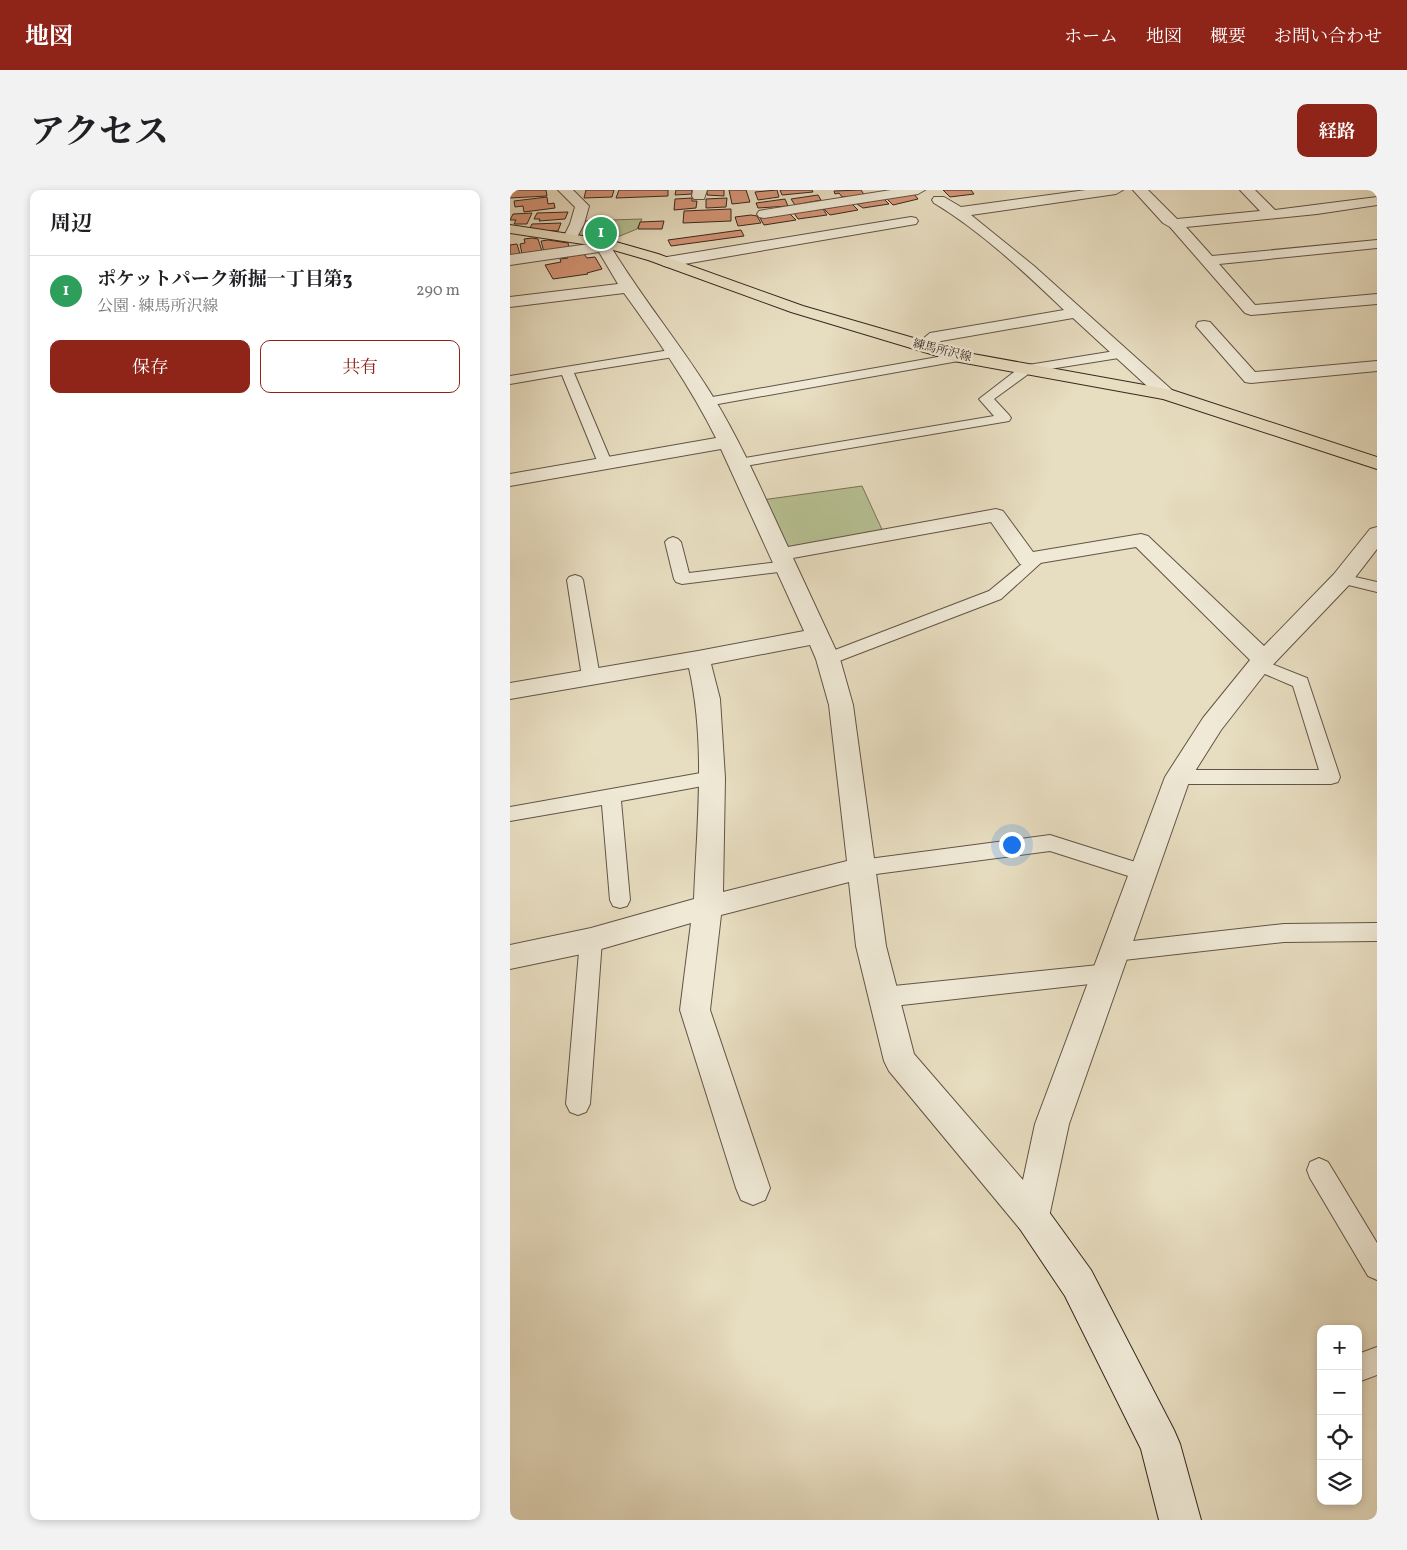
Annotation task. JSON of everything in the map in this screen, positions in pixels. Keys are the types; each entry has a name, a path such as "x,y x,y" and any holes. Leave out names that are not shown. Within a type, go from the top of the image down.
{"main road":[{"name":"練馬所沢線","path":"510,229 604,245 667,262 797,309 960,356 1166,394 1377,463"}],"street":[{"path":"565,190 582,206 577,224 570,238"},
{"path":"824,190 832,203"},
{"path":"959,212 1116,190"},
{"path":"1140,190 1168,220 1175,224 1251,310 1377,299"},
{"path":"1247,190 1272,215"},
{"path":"764,214 832,203 927,195 959,212 1028,269 1166,394"},
{"path":"1175,224 1272,215 1377,201"},
{"path":"667,262 911,221"},
{"path":"1207,261 1377,244"},
{"path":"510,260 604,245 628,288 676,354 707,402 740,463 823,648 841,705 871,946 900,1061 1032,1217 1078,1283 1160,1444 1180,1520"},
{"path":"510,302 628,288"},
{"path":"923,346 936,337 1076,313"},
{"path":"1204,326 1251,378 1377,366"},
{"path":"510,480 727,442"},
{"path":"784,560 996,515 1028,559 1141,540 1261,662"},
{"path":"1032,1217 1052,1124 1178,777 1212,724 1261,662 1342,579 1376,537 1377,532"},
{"path":"510,691 698,659 823,648"},
{"path":"698,659 708,698 712,778 708,906 695,1010 754,1188"},
{"path":"510,957 592,940 708,906 861,868"}],"lane":[{"path":"510,380 676,354"},
{"path":"740,463 1004,418 986,399 1027,368 1121,354"},
{"path":"707,402 960,356"},
{"path":"567,372 605,463"},
{"path":"673,542 682,579 784,560"},
{"path":"823,648 995,595 1040,557"},
{"path":"1342,579 1377,587"},
{"path":"575,580 591,677"},
{"path":"1178,777 1331,777 1301,682 1261,662"},
{"path":"510,814 712,778"},
{"path":"611,796 620,900"},
{"path":"861,868 1050,843 1144,873"},
{"path":"884,996 1111,963 1284,933 1377,932"},
{"path":"578,1104 592,940"},
{"path":"1319,1170 1377,1267"},
{"path":"1362,1367 1377,1361"}],"green space":[{"path":"642,219 637,229 605,242 572,237 581,221"},
{"path":"862,486 885,536 778,552 755,501"}],"building":[{"path":"510,190 546,190 547,196 510,198"},
{"path":"586,190 614,190 612,197 584,198"},
{"path":"619,190 668,190 668,196 616,198"},
{"path":"676,190 692,190 692,194 675,195"},
{"path":"707,190 724,190 724,196 707,195"},
{"path":"729,190 746,190 750,202 732,204"},
{"path":"777,190 779,197 758,200 755,192"},
{"path":"780,190 812,190 813,192 782,195"},
{"path":"861,190 865,196 842,197 839,193 835,194 834,191"},
{"path":"943,190 971,190 974,194 950,197"},
{"path":"914,194 918,199 893,205 886,198"},
{"path":"818,195 821,200 795,205 791,199"},
{"path":"547,197 548,204 554,203 555,208 524,212 523,206 515,207 514,201"},
{"path":"692,198 692,201 697,201 696,208 674,210 675,199"},
{"path":"727,198 726,207 706,208 706,199"},
{"path":"785,199 788,206 758,208 756,203"},
{"path":"884,199 889,204 863,208 857,204"},
{"path":"852,204 858,210 830,215 824,209"},
{"path":"731,209 731,221 683,223 684,211"},
{"path":"823,209 827,215 798,219 794,213"},
{"path":"568,212 565,219 539,221 540,219 534,219 537,213"},
{"path":"532,213 527,224 514,224 516,220 510,220 513,214"},
{"path":"789,213 796,220 764,225 760,218"},
{"path":"757,216 761,223 738,226 735,217"},
{"path":"664,221 662,229 638,229 640,222"},
{"path":"561,223 558,231 529,230 532,224"},
{"path":"741,230 744,236 671,246 668,240"},
{"path":"524,239 538,239 542,251 522,254 520,244 525,243"},
{"path":"548,240 568,243 569,247 544,252 541,241"},
{"path":"517,244 520,254 510,256 510,245"},
{"path":"584,254 587,258 595,257 602,269 588,274 553,279 545,265 561,262 560,259 567,257"}],"place":[{"name":"ポケットパーク新掘一丁目第3","path":"601,233"}]}
